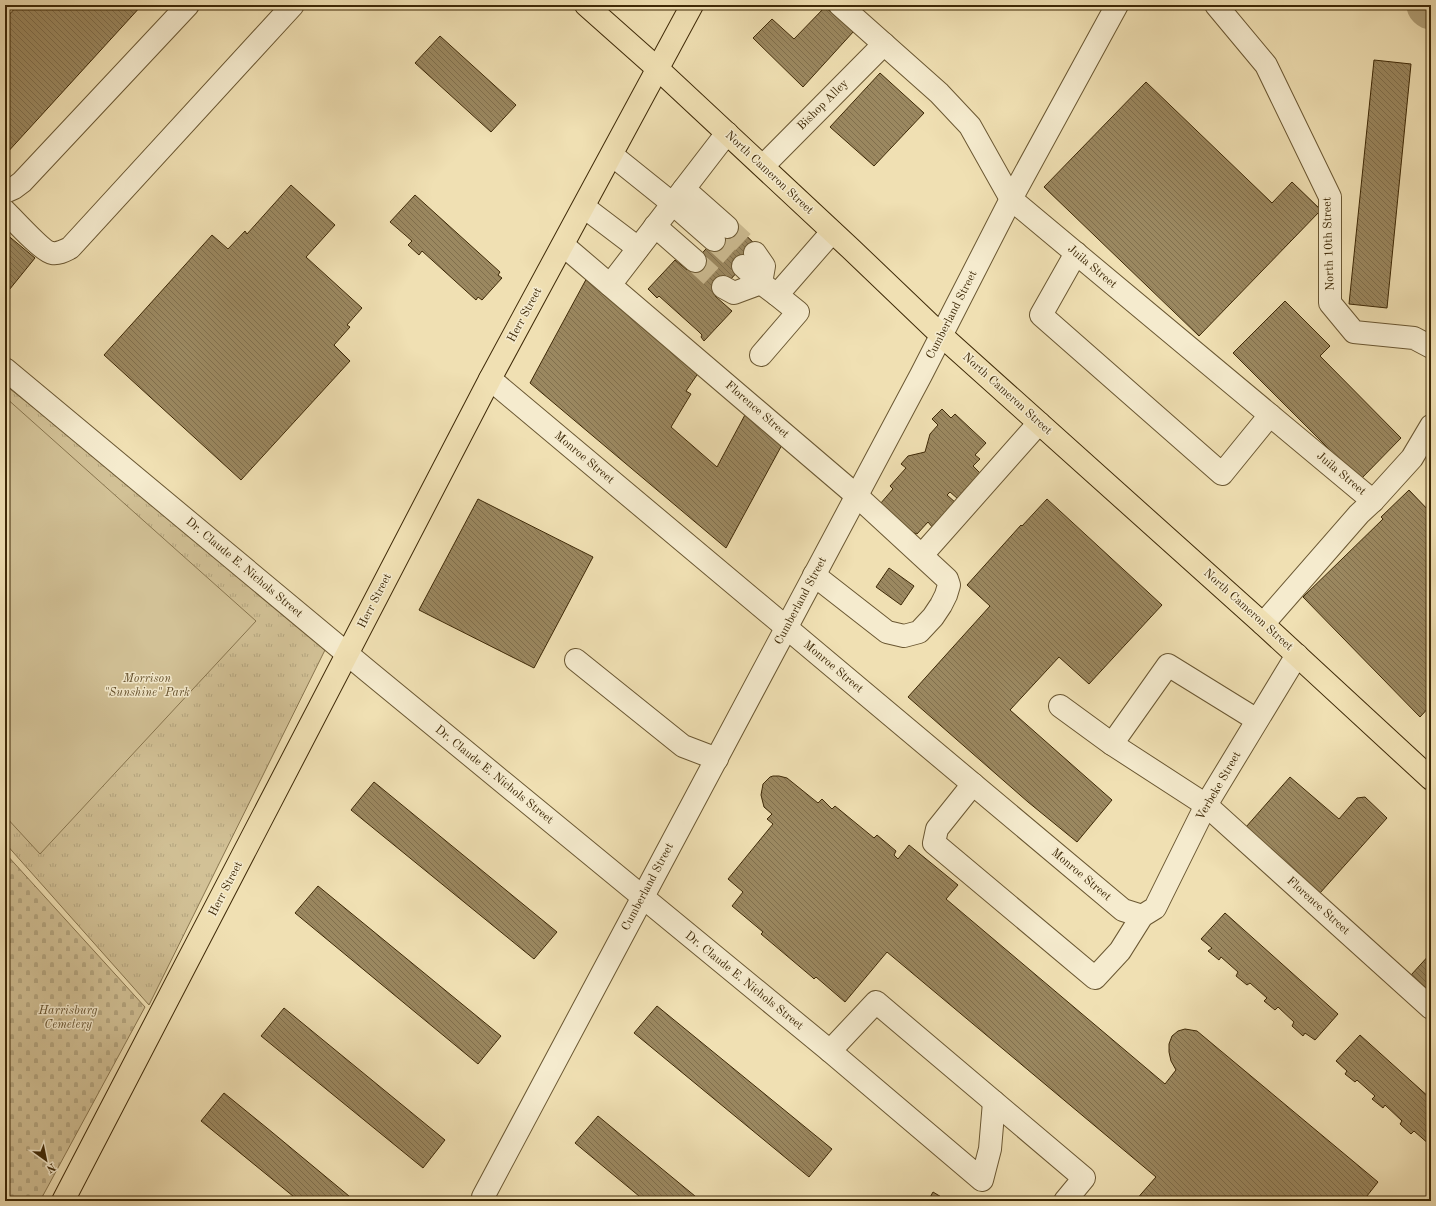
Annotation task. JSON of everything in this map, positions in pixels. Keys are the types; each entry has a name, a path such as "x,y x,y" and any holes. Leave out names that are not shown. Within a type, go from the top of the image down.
{"main road":[{"name":"North Cameron Street","path":"586,5 763,166 942,336 1263,624 1431,779"},
{"name":"Herr Street","path":"63,1201 490,379 692,5"}],"street":[{"path":"5,192 22,182 188,5"},
{"path":"5,211 50,253 61,253 70,248 293,5"},
{"name":"Juila Street","path":"840,5 939,93 970,126 1011,199 1373,501"},
{"name":"Cumberland Street","path":"483,1197 942,336 1011,199 1117,5"},
{"name":"North 10th Street","path":"1216,5 1266,65 1330,197 1330,303 1354,332 1414,338 1431,347"},
{"name":"Bishop Alley","path":"763,166 884,44"},
{"path":"610,285 727,133"},
{"path":"612,155 678,197 720,233"},
{"path":"584,207 638,248"},
{"path":"655,226 694,261"},
{"path":"723,287 734,293 769,289 832,232"},
{"name":"Florence Street","path":"563,245 857,496 947,579 948,586 946,595 933,617 919,632 904,636 887,632 814,576"},
{"path":"1076,253 1041,315 1222,474 1270,415"},
{"path":"749,259 769,289 798,312 761,355"},
{"name":"Dr. Claude E. Nichols Street","path":"5,369 347,654 830,1051 982,1180 990,1149 994,1102"},
{"name":"Monroe Street","path":"490,379 1123,910 1142,916"},
{"path":"922,555 1039,423"},
{"path":"1263,624 1360,514 1412,458 1431,426"},
{"name":"Verbeke Street","path":"973,784 937,829 934,843 1095,978 1120,950 1142,916 1155,908 1206,805 1297,655"},
{"path":"576,660 683,746 717,759"},
{"path":"1112,744 1168,665 1257,720"},
{"name":"Florence Street","path":"1060,706 1112,744 1206,805 1431,1008"},
{"path":"830,1051 876,1002 1084,1178 1065,1201"}],"green space":[{"name":"Morrison \"Sunshine\" Park","path":"5,385 145,496 325,650 149,1005 5,843"},
{"path":"5,397 256,621 40,854 5,816"},
{"name":"Harrisburg Cemetery","path":"5,853 145,1007 40,1201 5,1201"}],"building":[{"path":"18,5 142,5 5,155 5,19"},
{"path":"825,7 854,31 803,87 753,38 772,19 794,39"},
{"path":"440,36 516,105 491,132 415,63"},
{"path":"1374,60 1411,64 1387,308 1349,304"},
{"path":"880,73 924,113 874,166 830,127"},
{"path":"1146,82 1272,203 1292,182 1321,210 1199,336 1044,187"},
{"path":"291,185 335,225 306,257 362,308 347,325 350,327 334,345 350,361 241,480 104,355 212,235 228,249 245,231 247,234"},
{"path":"415,195 500,272 498,275 502,278 482,300 478,297 476,300 422,251 419,255 408,245 412,241 390,222"},
{"path":"733,223 757,246 743,266 715,296 732,311 704,341 701,337 702,335 698,331 659,296 657,298 648,289 675,260 687,270 714,240"},
{"path":"5,233 35,258 5,295"},
{"path":"589,274 699,372 686,391 691,394 671,427 717,467 746,413 783,443 726,548 530,383"},
{"path":"1285,301 1330,346 1320,356 1401,438 1360,480 1233,353"},
{"path":"942,409 951,418 955,414 986,443 975,455 980,459 973,466 981,474 958,499 950,492 947,495 956,503 933,528 928,522 917,534 907,530 880,504 893,489 890,486 906,468 901,464 908,456 925,452 930,434 938,425 932,419"},
{"path":"1409,490 1431,513 1431,705 1420,717 1303,597 1383,519 1381,517"},
{"path":"478,499 593,557 534,668 419,610"},
{"path":"1047,499 1162,605 1089,684 1059,657 1010,710 1112,800 1077,842 1028,802 908,697 990,606 967,585 1021,525 1022,526"},
{"path":"889,568 914,586 901,605 876,587"},
{"path":"773,776 787,778 818,803 822,799 832,809 835,806 874,838 877,835 896,851 894,855 898,859 909,845 958,885 946,899 1165,1084 1176,1070 1171,1061 1169,1052 1169,1044 1172,1036 1178,1031 1185,1029 1197,1031 1378,1182 1363,1201 1135,1201 1156,1177 887,952 845,1002 816,977 814,979 761,934 763,932 732,906 743,892 728,879 773,824 767,819 772,814 764,807 761,795 763,784"},
{"path":"1290,777 1339,819 1357,798 1365,797 1387,818 1320,893 1246,827"},
{"path":"374,782 557,932 534,959 351,810"},
{"path":"318,886 501,1036 478,1064 295,913"},
{"path":"1225,913 1338,1014 1315,1040 1305,1033 1303,1036 1292,1026 1294,1022 1278,1007 1275,1010 1264,1001 1267,998 1250,983 1247,985 1236,976 1238,972 1221,957 1219,960 1208,951 1212,948 1201,939"},
{"path":"1431,953 1431,993 1411,975"},
{"path":"657,1006 832,1149 809,1177 634,1033"},
{"path":"284,1008 445,1140 423,1168 261,1036"},
{"path":"1360,1035 1431,1099 1431,1151 1428,1149 1430,1145 1414,1131 1411,1134 1400,1124 1402,1121 1385,1105 1383,1108 1372,1099 1375,1096 1357,1080 1355,1082 1345,1074 1347,1071 1336,1061"},
{"path":"224,1093 355,1201 299,1201 201,1121"},
{"path":"598,1116 701,1201 645,1201 575,1143"},
{"path":"933,1192 948,1201 928,1201"}],"tunnel":[{"path":"727,227 755,253"},
{"path":"714,240 743,266"},
{"path":"695,261 723,287"}]}
